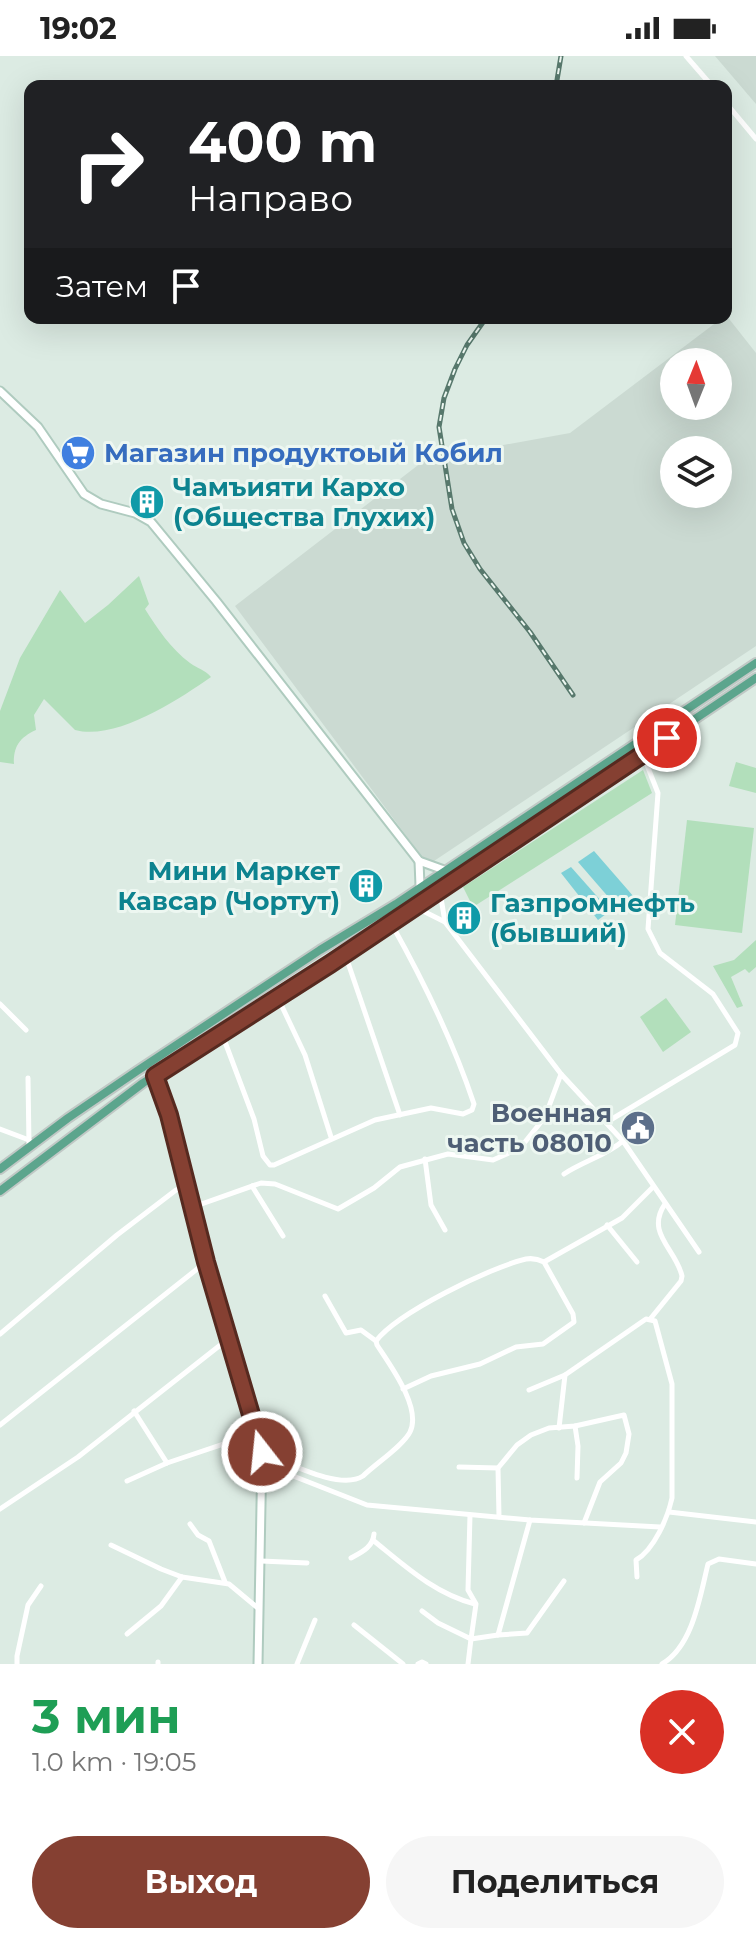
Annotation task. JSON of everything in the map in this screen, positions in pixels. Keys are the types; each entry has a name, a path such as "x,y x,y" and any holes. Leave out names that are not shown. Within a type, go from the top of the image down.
{"main road":[{"path":"0,1169 29,1143 320,950 396,904 756,663"},
{"path":"0,1191 155,1076 330,964 756,678"},
{"path":"534,812 540,821"},
{"path":"320,950 330,964"},
{"path":"92,1102 100,1115"}],"street":[{"path":"686,56 707,80"},
{"path":"732,110 756,139"},
{"path":"0,391 38,427 84,494 101,504 135,513 151,522 419,861 444,870"},
{"path":"607,1122 735,1045 738,1040 738,1033 713,994 660,953 648,929 658,793 643,755"},
{"path":"419,861 420,886"},
{"path":"440,889 445,922"},
{"path":"415,907 445,922 561,1074 623,1141 699,1252"},
{"path":"222,1034 254,1119 263,1156 270,1165 375,1120 431,1108 463,1114 472,1110 474,1104 431,1000 391,923"},
{"path":"345,954 400,1115"},
{"path":"278,998 305,1055 331,1137"},
{"path":"0,1004 26,1030"},
{"path":"193,1207 252,1186 275,1184 338,1209 374,1188 400,1167 425,1159 448,1154 493,1160 525,1142 545,1117 561,1074"},
{"path":"155,1076 169,1115 206,1262 262,1452 258,1664"},
{"path":"0,1129 29,1143 28,1078"},
{"path":"564,1174 590,1158 610,1152 623,1141"},
{"path":"425,1159 431,1205 445,1230"},
{"path":"0,1334 117,1235 176,1190 187,1186"},
{"path":"252,1186 283,1236"},
{"path":"376,1341 394,1324 474,1280 526,1259 544,1262 622,1218 653,1187"},
{"path":"529,1390 565,1375 651,1318 676,1288 682,1276 658,1232 658,1217 665,1204"},
{"path":"607,1225 637,1262"},
{"path":"0,1425 206,1262"},
{"path":"403,1389 431,1376 471,1367 516,1347 543,1344 574,1322 573,1314 544,1262"},
{"path":"262,1452 340,1481 355,1481 409,1434 413,1420 403,1389 376,1341 361,1330 346,1333 325,1296"},
{"path":"637,1577 636,1560 645,1554 669,1512 673,1473 672,1384 655,1321 651,1318"},
{"path":"0,1509 78,1457 228,1339"},
{"path":"559,1428 565,1375"},
{"path":"134,1411 167,1463"},
{"path":"499,1517 498,1468 517,1445 549,1428 575,1426 624,1415 629,1434 626,1453 621,1463 600,1482 586,1511 584,1523"},
{"path":"575,1426 577,1478"},
{"path":"127,1481 167,1463 256,1433"},
{"path":"459,1467 498,1468"},
{"path":"263,1469 283,1472 367,1505 530,1520 660,1527"},
{"path":"669,1512 756,1522"},
{"path":"468,1664 476,1604 468,1590 470,1515"},
{"path":"498,1635 530,1520"},
{"path":"190,1524 198,1535 209,1541 225,1583"},
{"path":"351,1558 374,1538 425,1582 449,1595 476,1604"},
{"path":"111,1545 182,1577 225,1583 260,1610"},
{"path":"662,1664 675,1654 686,1635 708,1564 719,1559 756,1564"},
{"path":"261,1561 307,1563"},
{"path":"127,1634 161,1606 182,1577"},
{"path":"422,1611 438,1623 471,1639 527,1633 564,1581"},
{"path":"17,1664 28,1605 41,1586"},
{"path":"297,1664 315,1620"},
{"path":"354,1625 403,1664"},
{"path":"418,1664 426,1664"}],"shaded area":[{"path":"715,56 756,56 756,104"},
{"path":"732,323 756,353 756,646 428,865 235,606 426,459 570,433 660,365 660,420 732,420 732,348 682,348 714,324"}],"green space":[{"path":"139,576 149,604 145,609 160,631 183,657 211,677 146,716 109,730 75,730 44,699 34,715 36,730 19,743 14,764 0,762 0,711 20,658 60,590 85,623"},
{"path":"736,762 756,768 756,793 729,786"},
{"path":"643,770 652,793 473,907 463,887"},
{"path":"687,820 754,828 742,933 675,925"},
{"path":"756,940 756,967 749,973 745,969 731,977 743,1006 737,1008 713,966 734,960"},
{"path":"666,998 691,1032 663,1052 640,1017"}],"water":[{"path":"594,851 634,897 617,907 578,862"},
{"path":"571,867 610,911 598,920 561,873"}],"railway":[{"path":"557,80 561,56"},
{"path":"482,324 455,369 444,398 439,427 452,509 464,543 480,569 530,632 573,695"}],"place":[{"name":"Магазин продуктоый Кобил","path":"78,453"},
{"name":"Чамъияти Кархо (Общества Глухих)","path":"147,502"},
{"name":"Мини Маркет Кавсар (Чортут)","path":"366,886"},
{"name":"Газпромнефть (бывший)","path":"464,918"},
{"name":"Военная часть 08010","path":"638,1128"}],"route":[{"path":"262,1452 206,1262 161,1085 155,1076 330,964 667,738"}]}
